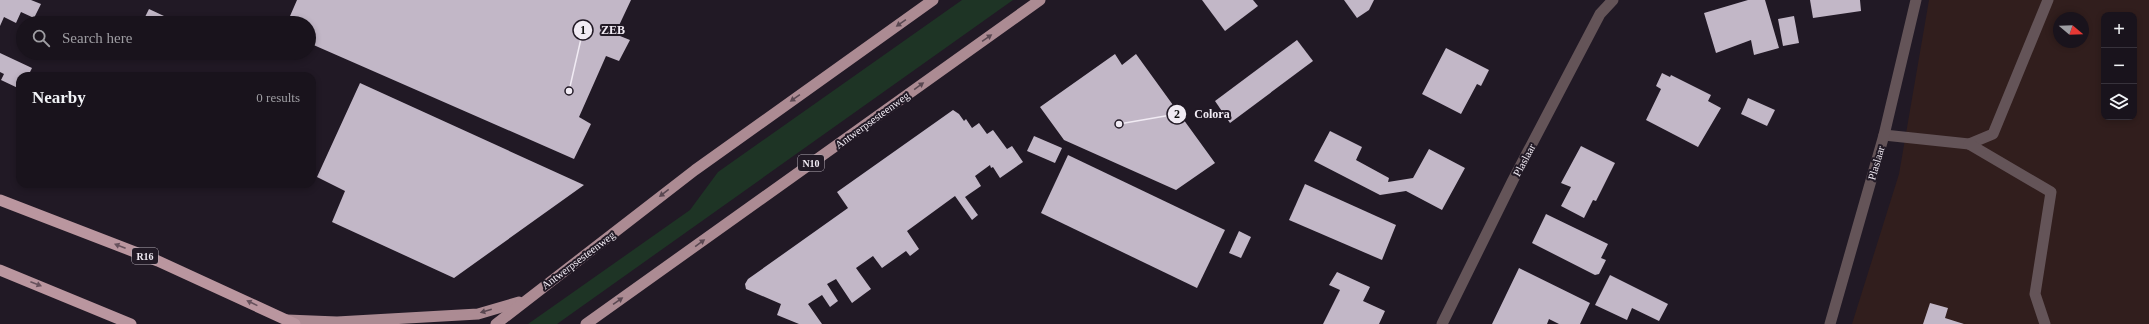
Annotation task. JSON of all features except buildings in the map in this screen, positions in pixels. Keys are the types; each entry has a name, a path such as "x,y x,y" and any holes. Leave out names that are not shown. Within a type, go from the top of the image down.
{"highway":[{"name":"R16","path":"0,200 158,261 291,322"},
{"path":"0,270 131,324"}],"main road":[{"name":"Antwerpsesteenweg","path":"496,324 695,170 933,0"},
{"name":"Antwerpsesteenweg","path":"586,324 1040,0"},
{"path":"291,322 337,322 478,314 524,301"}],"street":[{"name":"Plaslaar","path":"1442,324 1513,180 1596,21 1613,0"},
{"name":"Plaslaar","path":"1830,324 1884,135 1916,0"},
{"path":"1968,144 1993,134 2048,0"},
{"path":"1884,135 1968,144 2052,192 2035,294 2045,324"}],"shaded area":[{"path":"1929,0 2149,0 2149,324 1852,324 1899,174"}],"green space":[{"path":"962,0 1013,0 557,324 528,324 690,210 718,172"}],"place":[{"name":"ZEB","path":"569,91"},
{"name":"Colora","path":"1119,124"}]}
